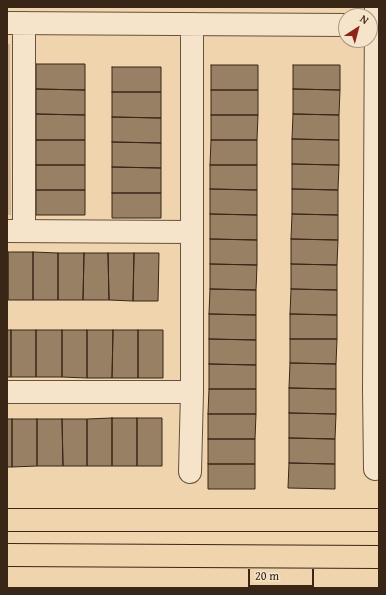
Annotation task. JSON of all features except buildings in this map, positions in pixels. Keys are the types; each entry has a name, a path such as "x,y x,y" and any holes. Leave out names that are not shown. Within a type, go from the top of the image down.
{"main road":[{"path":"7,520 379,520"},
{"path":"7,555 379,557"}],"street":[{"path":"192,232 16,231 16,23 90,15 192,24 262,16 338,24"},
{"path":"190,472 192,392 192,24"},
{"path":"374,48 375,468"},
{"path":"7,392 192,392"}],"shaded area":[{"path":"7,44 10,44 11,215 7,215"}]}
